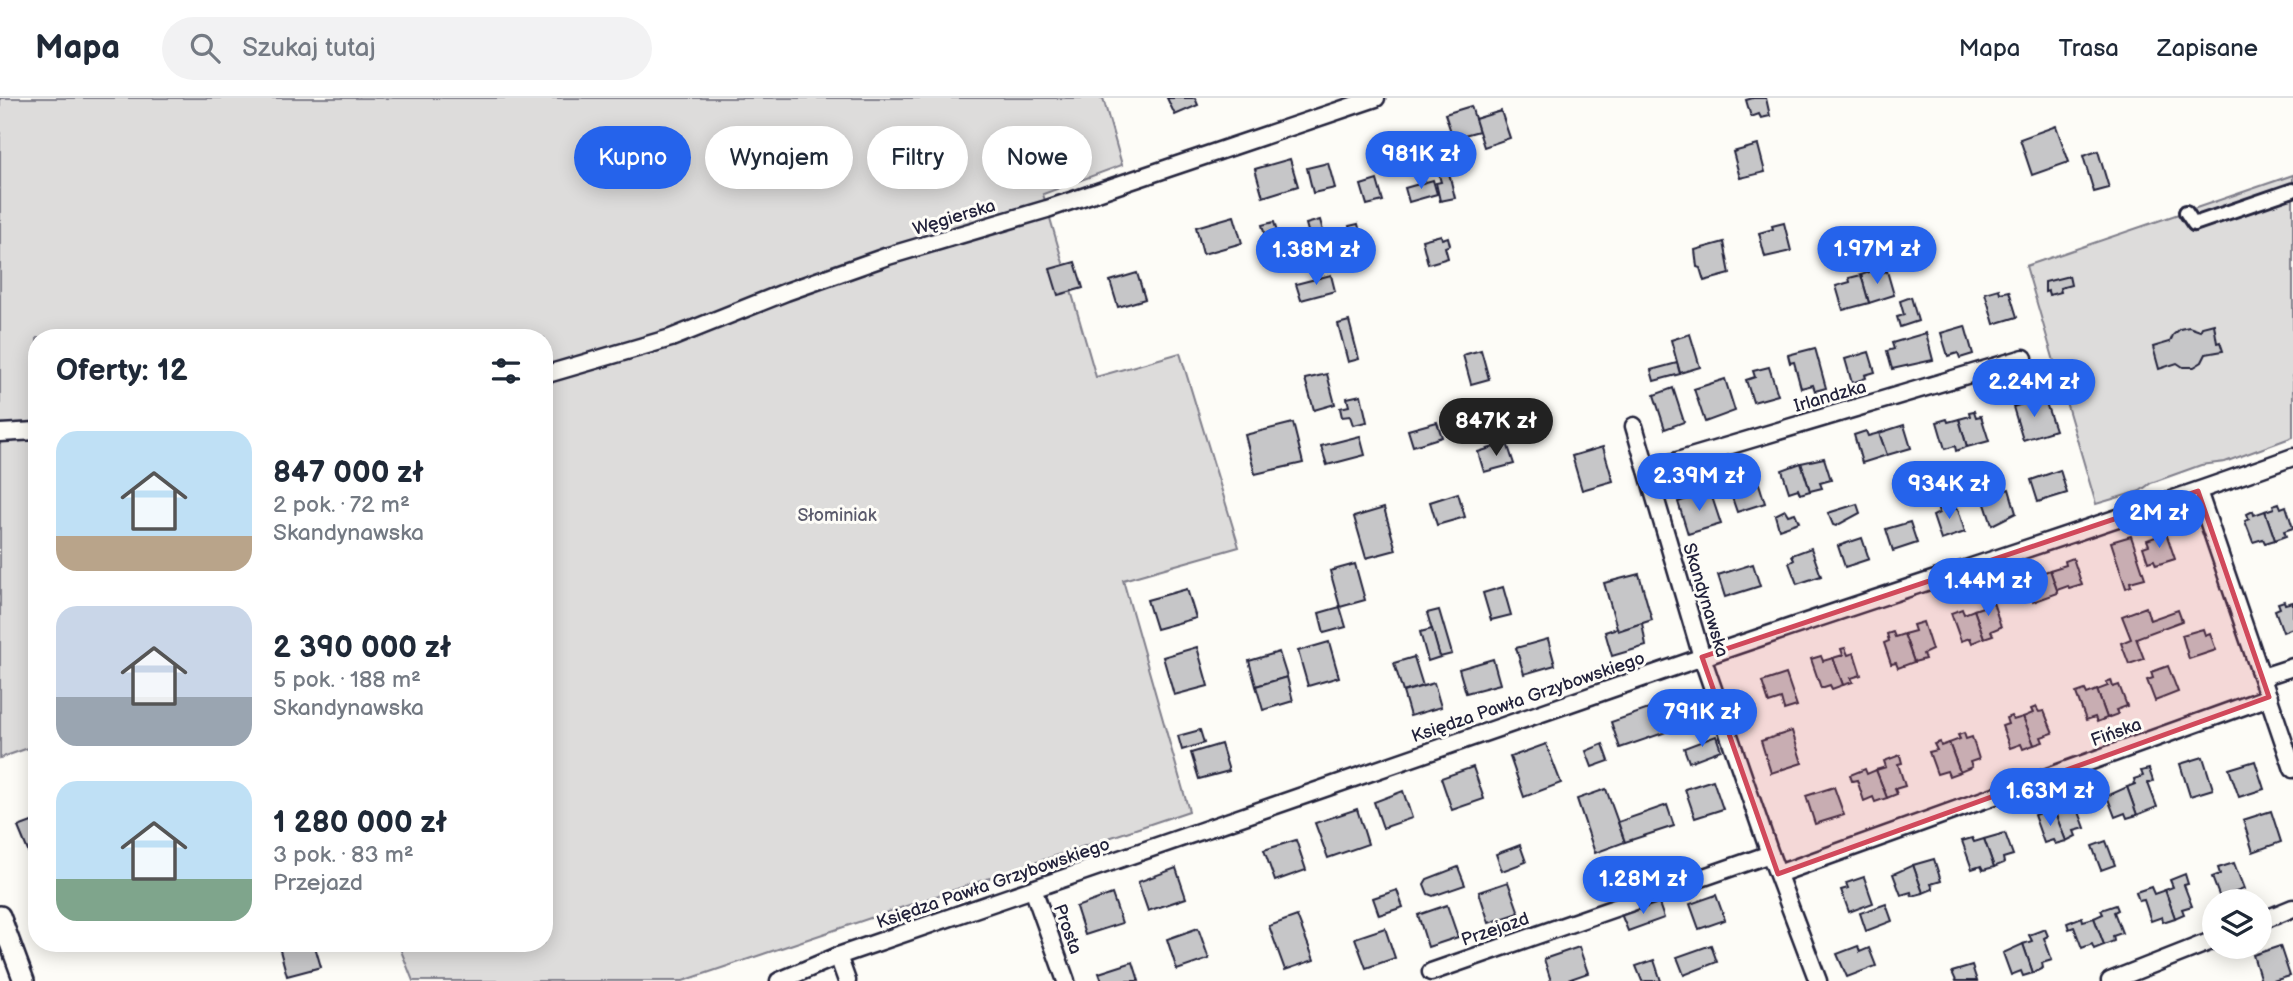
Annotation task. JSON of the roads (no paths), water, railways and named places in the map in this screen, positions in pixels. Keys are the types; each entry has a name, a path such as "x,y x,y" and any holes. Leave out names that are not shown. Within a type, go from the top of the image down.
{"street":[{"name":"Węgierska","path":"553,372 671,338 786,292 888,256 1047,209 1376,98"},
{"path":"2186,212 2194,224 2293,190"},
{"name":"Irlandzka","path":"1647,470 2024,358"},
{"name":"Skandynawska","path":"1634,426 1702,657 1818,981"},
{"path":"0,433 28,431"},
{"name":"Księdza Pawła Grzybowskiego","path":"779,981 838,956 1702,657 2293,457"},
{"path":"2198,491 2293,769"},
{"path":"2263,677 2293,667"},
{"name":"Fińska","path":"1778,874 2269,697"},
{"name":"Przejazd","path":"1431,972 1770,853"},
{"name":"Prosta","path":"1033,889 1066,981"},
{"path":"2272,917 2293,908"},
{"path":"0,916 24,981"},
{"path":"2110,981 2202,945"},
{"path":"838,956 847,981"}],"park label":[{"name":"Słominiak","path":"837,515"}]}
